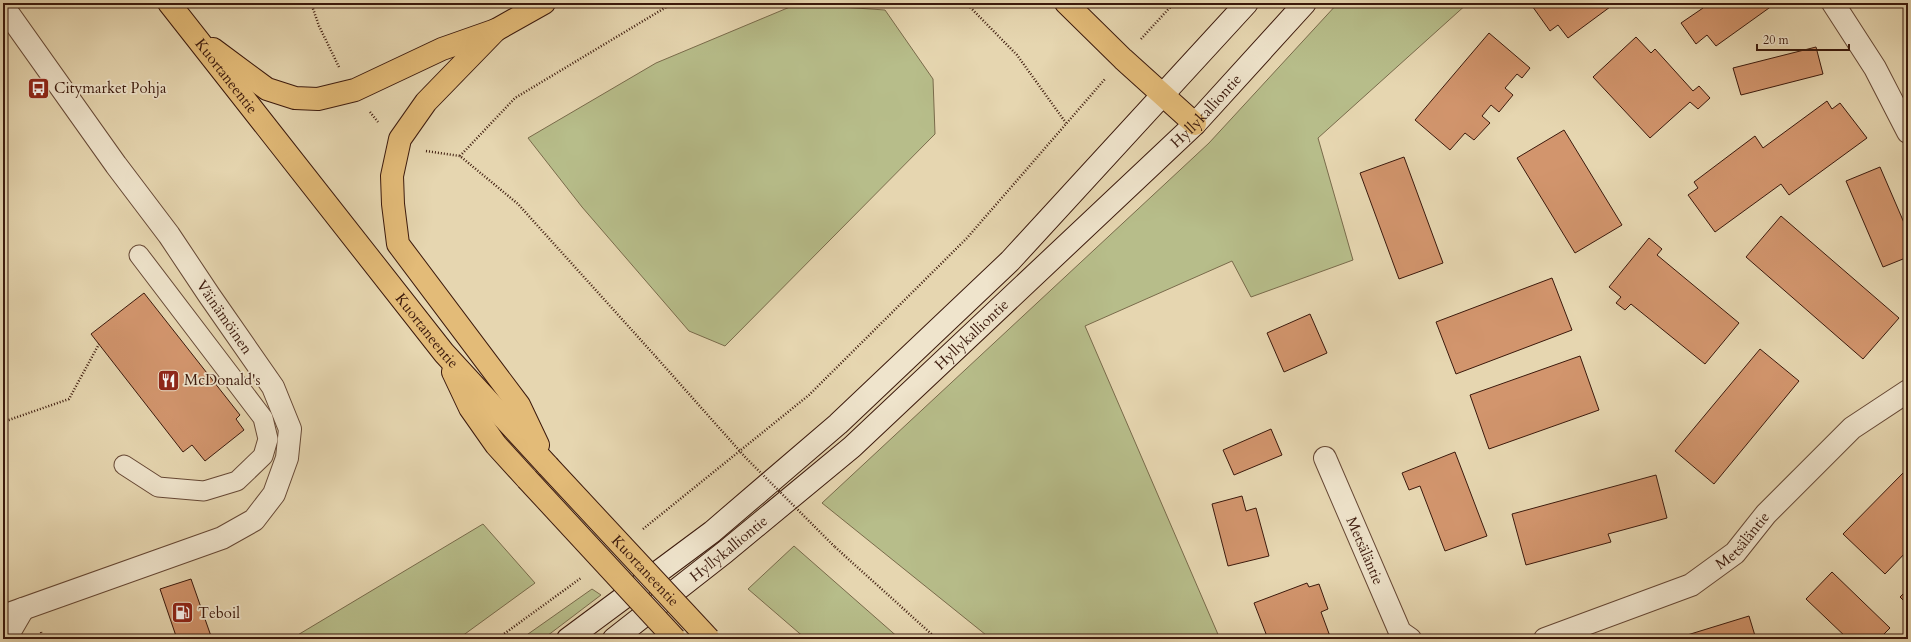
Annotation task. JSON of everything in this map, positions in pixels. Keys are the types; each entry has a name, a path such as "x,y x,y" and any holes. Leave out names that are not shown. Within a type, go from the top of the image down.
{"highway":[{"name":"Kuortaneentie","path":"169,3 191,33 444,353 709,639"},
{"path":"191,33 268,89 295,98 318,99 355,90 442,49 496,30 544,3"},
{"path":"1066,3 1123,59 1195,124"},
{"path":"496,30 426,102 400,139 392,176 393,204 398,244 519,405 548,466"},
{"path":"444,353 470,408 496,445 675,639"}],"main road":[{"name":"Hyllykalliontie","path":"568,639 712,532 838,424 1010,261 1247,3"},
{"name":"Hyllykalliontie","path":"614,639 725,552 852,447 1195,124 1305,3"},
{"path":"1833,3 1875,68 1908,132"},
{"name":"Väinämöinen","path":"3,6 116,165 169,235 208,295 273,387 290,429 287,458 274,494 254,520 222,538 3,616"},
{"name":"Metsäläntie","path":"1545,639 1691,585 1735,553 1766,514 1852,428 1908,391"},
{"name":"Metsäläntie","path":"1325,458 1400,632 1410,639"},
{"path":"9,639 9,634 24,609"}],"lane":[{"path":"124,465 158,487 204,491 237,481 264,456 268,439 263,418 139,255"}],"path":[{"path":"311,3 319,26 336,62 384,131 423,150 460,156 518,204 746,458 835,547 937,639"},
{"path":"460,156 515,98 673,3"},
{"path":"966,3 1017,55 1066,123"},
{"path":"1166,11 1174,3"},
{"path":"637,534 809,396 967,238 1088,97"},
{"path":"3,422 70,399 99,344"},
{"path":"497,639 587,574"}],"green space":[{"path":"1338,3 1468,3 1318,138 1353,260 1251,297 1232,261 1085,326 1220,639 991,639 822,503 1209,143"},
{"path":"797,4 885,10 933,79 935,134 725,346 689,331 582,207 528,138 656,63"},
{"path":"483,524 535,583 458,639 291,639"},
{"path":"794,546 900,639 806,639 748,589"},
{"path":"592,589 601,595 543,639 521,639"}],"building":[{"path":"1530,3 1607,3 1610,7 1568,38 1558,25 1550,31"},
{"path":"1700,3 1776,3 1716,46 1707,35 1696,44 1681,23 1703,8"},
{"path":"1489,33 1530,68 1522,78 1517,74 1505,88 1513,95 1499,112 1491,105 1482,116 1490,123 1474,140 1465,133 1450,150 1415,120"},
{"path":"1636,37 1651,53 1655,49 1693,91 1699,86 1710,98 1698,109 1690,102 1650,138 1593,77"},
{"path":"1816,47 1823,74 1741,95 1733,68"},
{"path":"1827,101 1832,109 1840,103 1867,138 1789,195 1781,184 1715,232 1688,195 1698,188 1694,182 1755,136 1763,148"},
{"path":"1564,130 1622,225 1575,253 1517,158"},
{"path":"1404,157 1443,263 1399,279 1360,173"},
{"path":"1880,167 1908,232 1908,257 1883,267 1846,181"},
{"path":"1781,216 1899,318 1863,359 1746,257"},
{"path":"1649,238 1662,249 1657,255 1739,323 1705,364 1631,304 1625,310 1616,303 1621,297 1609,287"},
{"path":"1552,278 1572,330 1456,374 1436,322"},
{"name":"McDonald's","path":"144,293 240,415 236,419 244,430 205,461 192,445 183,452 91,334"},
{"path":"1310,314 1327,353 1284,372 1267,333"},
{"path":"1760,349 1799,381 1714,484 1675,451"},
{"path":"1580,356 1599,410 1489,449 1470,395"},
{"path":"1271,429 1282,455 1234,475 1223,450"},
{"path":"1455,452 1487,536 1445,551 1420,486 1409,490 1402,473"},
{"path":"1903,473 1908,478 1908,550 1885,574 1843,534"},
{"path":"1656,475 1667,518 1608,534 1611,542 1526,565 1512,514"},
{"path":"1242,496 1246,511 1256,508 1269,556 1228,566 1212,504"},
{"path":"1832,572 1890,628 1879,639 1848,639 1806,599"},
{"path":"191,579 212,639 177,639 160,589"},
{"path":"1307,583 1309,587 1319,584 1328,609 1321,612 1331,639 1268,639 1254,603"},
{"path":"1908,589 1908,605 1900,597"},
{"path":"1749,616 1756,639 1685,639 1684,636"}],"place":[{"name":"Citymarket Pohja","path":"39,88"},
{"name":"McDonald's","path":"169,380"},
{"name":"Teboil","path":"183,613"}]}
